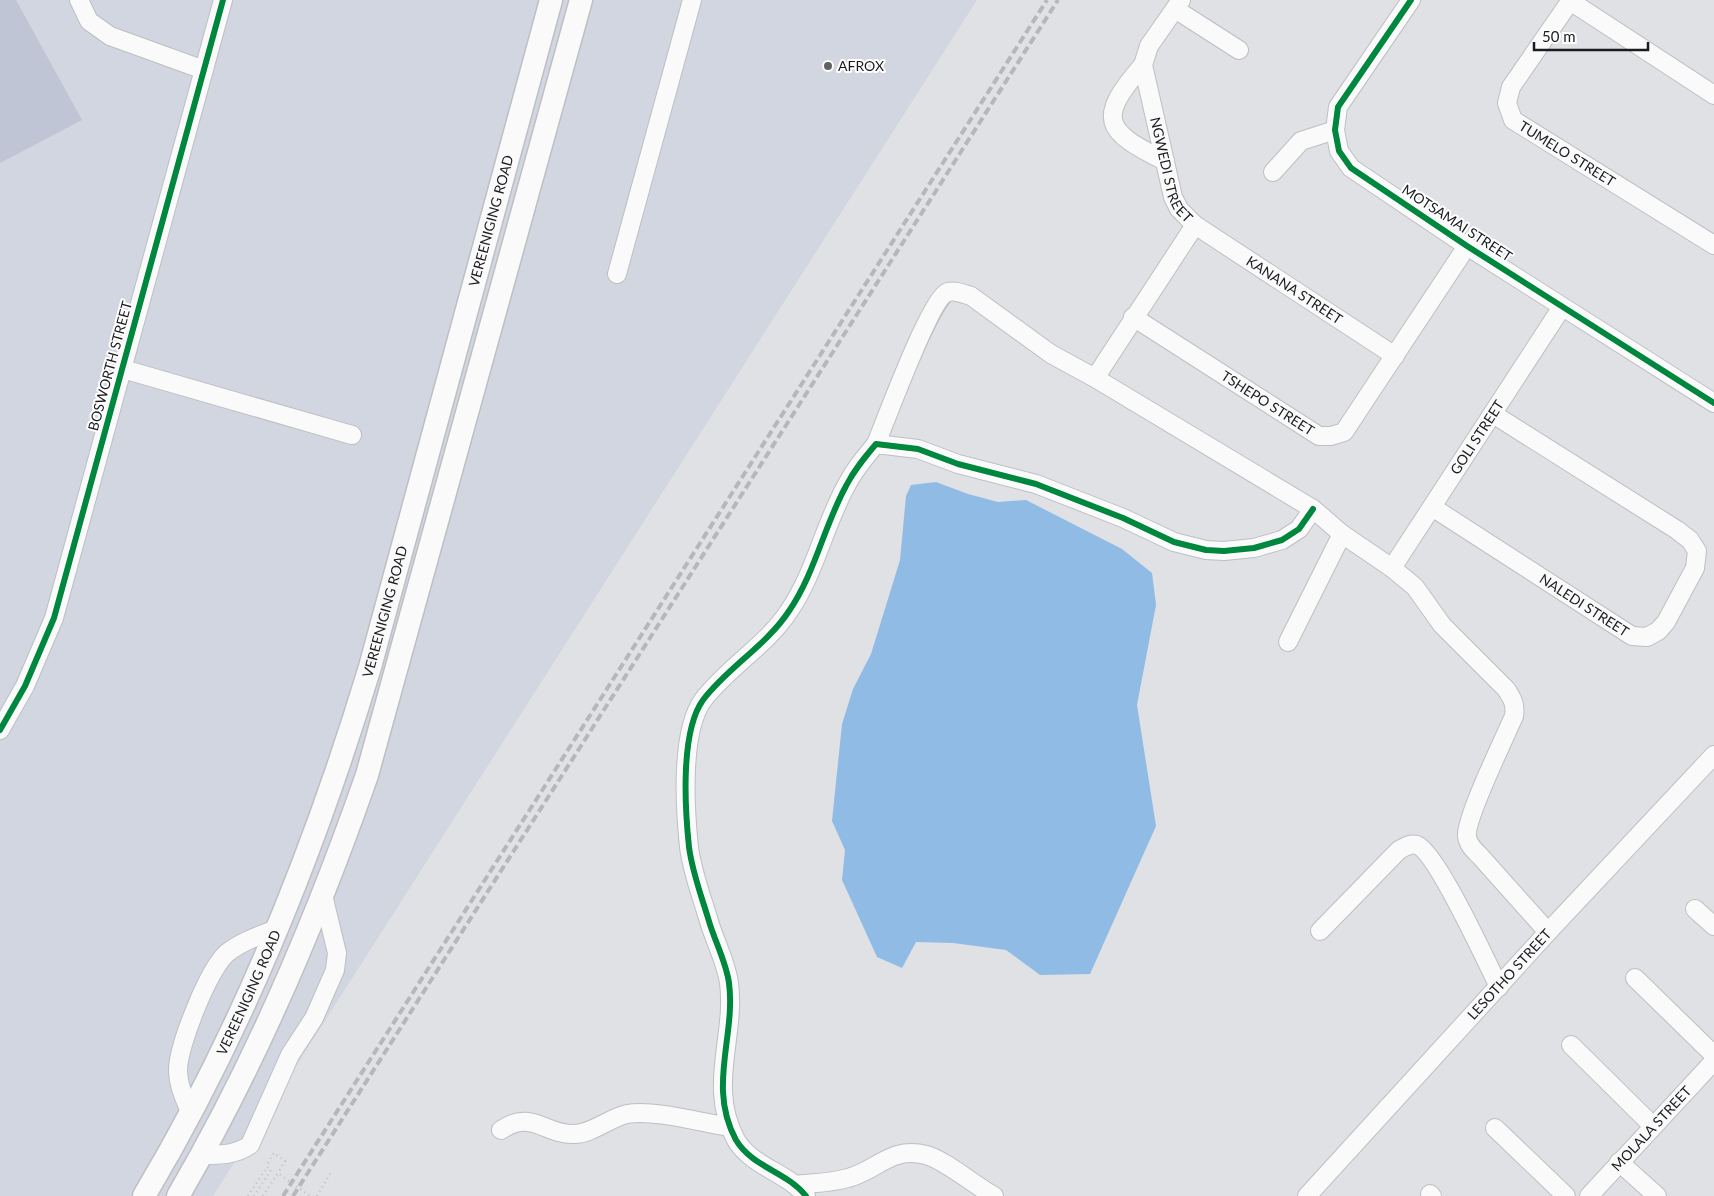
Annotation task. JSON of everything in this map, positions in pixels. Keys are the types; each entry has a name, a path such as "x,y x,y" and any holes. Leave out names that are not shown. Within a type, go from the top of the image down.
{"main road":[{"name":"VEREENIGING ROAD","path":"144,1196 191,1114 225,1049 279,928 336,776 370,667 551,0"},
{"name":"VEREENIGING ROAD","path":"178,1196 235,1093 282,993 323,895 349,826 382,726 581,0"}],"street":[{"path":"79,0 89,21 104,33 204,70"},
{"name":"BOSWORTH STREET","path":"0,730 25,686 54,618 223,0"},
{"path":"617,274 692,0"},
{"name":"MOTSAMAI STREET","path":"1411,0 1338,107 1335,130 1339,151 1351,168 1467,246 1714,403"},
{"path":"1570,0 1714,94"},
{"name":"TUMELO STREET","path":"1570,0 1512,87 1507,103 1513,120 1714,245"},
{"path":"1165,161 1136,146 1120,135 1114,126 1112,118 1118,95 1142,65 1149,46 1178,4 1239,50"},
{"name":"NGWEDI STREET","path":"1095,378 1133,317 1195,225 1179,209 1173,197 1142,65"},
{"path":"1273,172 1301,141 1335,130"},
{"name":"KANANA STREET","path":"1195,225 1395,356"},
{"name":"TSHEPO STREET","path":"1133,317 1319,436 1331,436 1344,432 1467,246"},
{"path":"994,1196 972,1184 939,1160 911,1152 894,1155 866,1171 846,1179 800,1190 747,1153 730,1127 722,1074 729,984 708,921 689,849 687,788 691,722 702,701 721,680 777,627 790,610 844,488 860,463 876,444 918,340 941,297 948,292 958,292 971,296 1029,340 1314,509 1342,534 1392,568 1415,587 1442,625 1506,689 1514,700 1516,707 1514,716 1470,818 1467,837 1480,856 1548,932"},
{"name":"GOLI STREET","path":"1392,568 1562,307"},
{"path":"123,369 352,435"},
{"name":"NALEDI STREET","path":"1432,506 1632,636 1647,637 1658,631 1666,622 1695,568 1697,551 1690,540 1493,414"},
{"path":"876,444 918,449 958,464 1036,484 1123,518 1174,542 1206,550 1224,551 1254,548 1282,540 1299,529 1314,509"},
{"path":"1288,642 1342,534"},
{"name":"LESOTHO STREET","path":"1307,1196 1548,932 1714,755"},
{"path":"1320,931 1399,850 1410,844 1417,845 1431,860 1451,892 1499,987"},
{"path":"202,1155 224,1156 241,1151 250,1145 290,1055 314,1018 335,970 337,953 323,895"},
{"path":"1695,909 1714,926"},
{"path":"191,1114 183,1094 178,1073 178,1060 197,1006 225,954 244,942 279,928"},
{"path":"1635,978 1714,1054"},
{"path":"1570,1045 1653,1126"},
{"name":"MOLALA STREET","path":"1589,1196 1714,1061"},
{"path":"501,1130 511,1124 523,1121 574,1134 628,1114 643,1114 730,1127"},
{"path":"1495,1128 1566,1196"},
{"path":"1619,1162 1657,1196"}],"path":[{"path":"263,1196 285,1161 274,1153 268,1163"},
{"path":"248,1196 267,1167 271,1170 254,1196"},
{"path":"317,1196 331,1172"},
{"path":"278,1173 310,1196"}],"shaded area":[{"path":"0,0 977,0 213,1196 0,1196"}],"water":[{"path":"936,482 968,494 998,502 1026,500 1122,549 1152,573 1156,605 1137,705 1156,826 1090,974 1040,975 1006,950 953,943 916,942 902,968 877,957 842,880 845,850 832,821 842,724 853,689 871,654 900,560 906,496 911,485"}],"building":[{"path":"0,0 16,0 82,120 0,163"}],"railway":[{"path":"283,1196 1047,0"},
{"path":"293,1196 1058,0"}],"cycle path":[{"path":"0,730 25,686 54,618 223,0"},
{"path":"1411,0 1338,107 1335,130 1339,151 1351,168 1467,246 1714,403"},
{"path":"806,1196 789,1181 751,1157 736,1140 728,1120 724,1101 723,1081 729,1022 729,983 690,856 686,813 687,751 696,714 703,700 724,677 780,624 789,611 806,581 838,501 860,464 876,444 918,449 958,464 1036,484 1123,518 1174,542 1206,550 1224,551 1254,548 1282,540 1299,529 1313,509"}],"place":[{"name":"AFROX","path":"828,66"}]}
